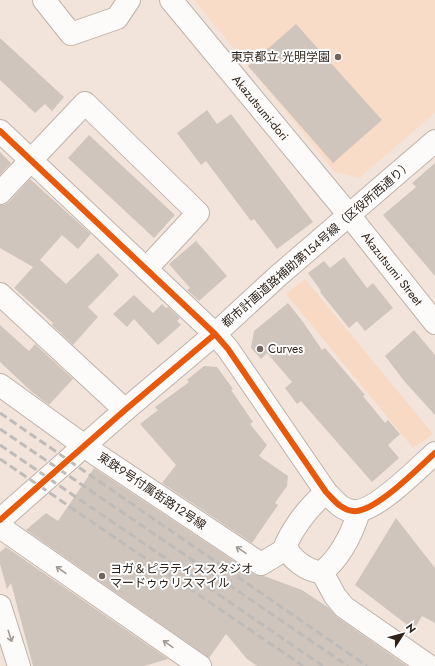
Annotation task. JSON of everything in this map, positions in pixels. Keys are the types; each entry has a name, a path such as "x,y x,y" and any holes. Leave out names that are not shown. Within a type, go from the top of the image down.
{"street":[{"path":"44,0 71,34 117,18 129,0"},
{"name":"Akazutsumi-dori","path":"171,0 349,215"},
{"path":"0,193 85,103 198,213 146,269"},
{"path":"0,131 215,334 228,349 326,492 338,504 345,509 359,512 370,508 435,453"},
{"name":"都市計画道路補助第154号線（区役所西通り）","path":"0,520 86,446 124,410 215,334 278,276 435,141"},
{"name":"Akazutsumi Street","path":"349,215 435,323"},
{"path":"0,294 124,410"},
{"name":"東鉄9号付属街路12号線","path":"0,385 97,455 261,564 286,549"},
{"path":"322,572 312,570 299,562 286,549 286,544 308,510 326,492"},
{"path":"322,572 328,567 342,549 359,512"},
{"path":"0,527 200,666"},
{"path":"322,572 334,596 344,607 428,666"},
{"path":"0,606 19,666"}],"shaded area":[{"name":"東京都立 光明学園","path":"194,0 435,0 435,113 359,178 335,172"},
{"path":"305,279 433,434 413,448 286,294"}],"building":[{"path":"296,24 382,120 333,163 248,66"},
{"path":"0,38 64,97 52,111 45,104 35,113 0,80"},
{"path":"207,110 217,124 231,114 313,222 277,249 254,219 251,221 206,161 201,165 177,133"},
{"path":"89,135 175,215 154,238 68,158"},
{"path":"0,152 11,163 0,175"},
{"path":"435,163 435,276 383,215 416,187 412,183"},
{"path":"30,179 91,234 78,249 62,235 40,260 66,284 98,253 119,275 88,307 98,317 73,345 52,325 53,323 14,288 33,267 0,248 0,205 4,205 9,202"},
{"path":"196,241 227,276 199,301 187,290 190,288 169,264"},
{"path":"344,257 367,288 373,283 393,308 365,331 357,321 349,328 320,292 321,291 308,273 324,261 330,268"},
{"path":"134,295 153,313 162,304 166,308 168,307 180,318 177,321 181,325 158,345 134,319 127,327 113,314"},
{"path":"288,303 322,350 325,348 365,395 363,396 385,423 388,420 400,434 388,445 399,458 372,482 301,401 297,404 285,388 292,382 267,353 261,359 251,348 254,331"},
{"path":"0,325 29,351 35,344 73,379 49,405 32,392 0,362"},
{"path":"414,330 435,355 435,415 405,382 385,356"},
{"path":"204,366 217,367 233,389 231,390 253,422 250,424 267,445 259,456 288,476 287,486 275,503 278,505 252,543 162,483 176,465 140,424 158,410 155,407 189,382 187,380"},
{"path":"94,468 254,574 264,576 302,590 329,608 337,617 407,666 257,666 247,659 226,634 209,658 26,530 46,513 58,521"},
{"path":"396,518 435,568 435,623 422,616 414,630 355,585"},
{"path":"6,547 168,659 144,666 33,666 11,583 7,589 0,564 0,552"}],"railway":[{"path":"0,413 367,666"},
{"path":"0,429 348,666"},
{"path":"0,445 323,666"},
{"path":"0,459 303,666"}],"cycle path":[{"path":"0,131 215,334 228,349 326,492 341,507 353,511 362,510 372,505 384,498 435,453"},
{"path":"0,520 125,410 215,334"}],"place":[{"name":"東京都立 光明学園","path":"338,57"},
{"name":"Curves","path":"260,349"},
{"name":"ヨガ＆ピラティススタジオ マードゥゥリスマイル","path":"102,576"}]}
